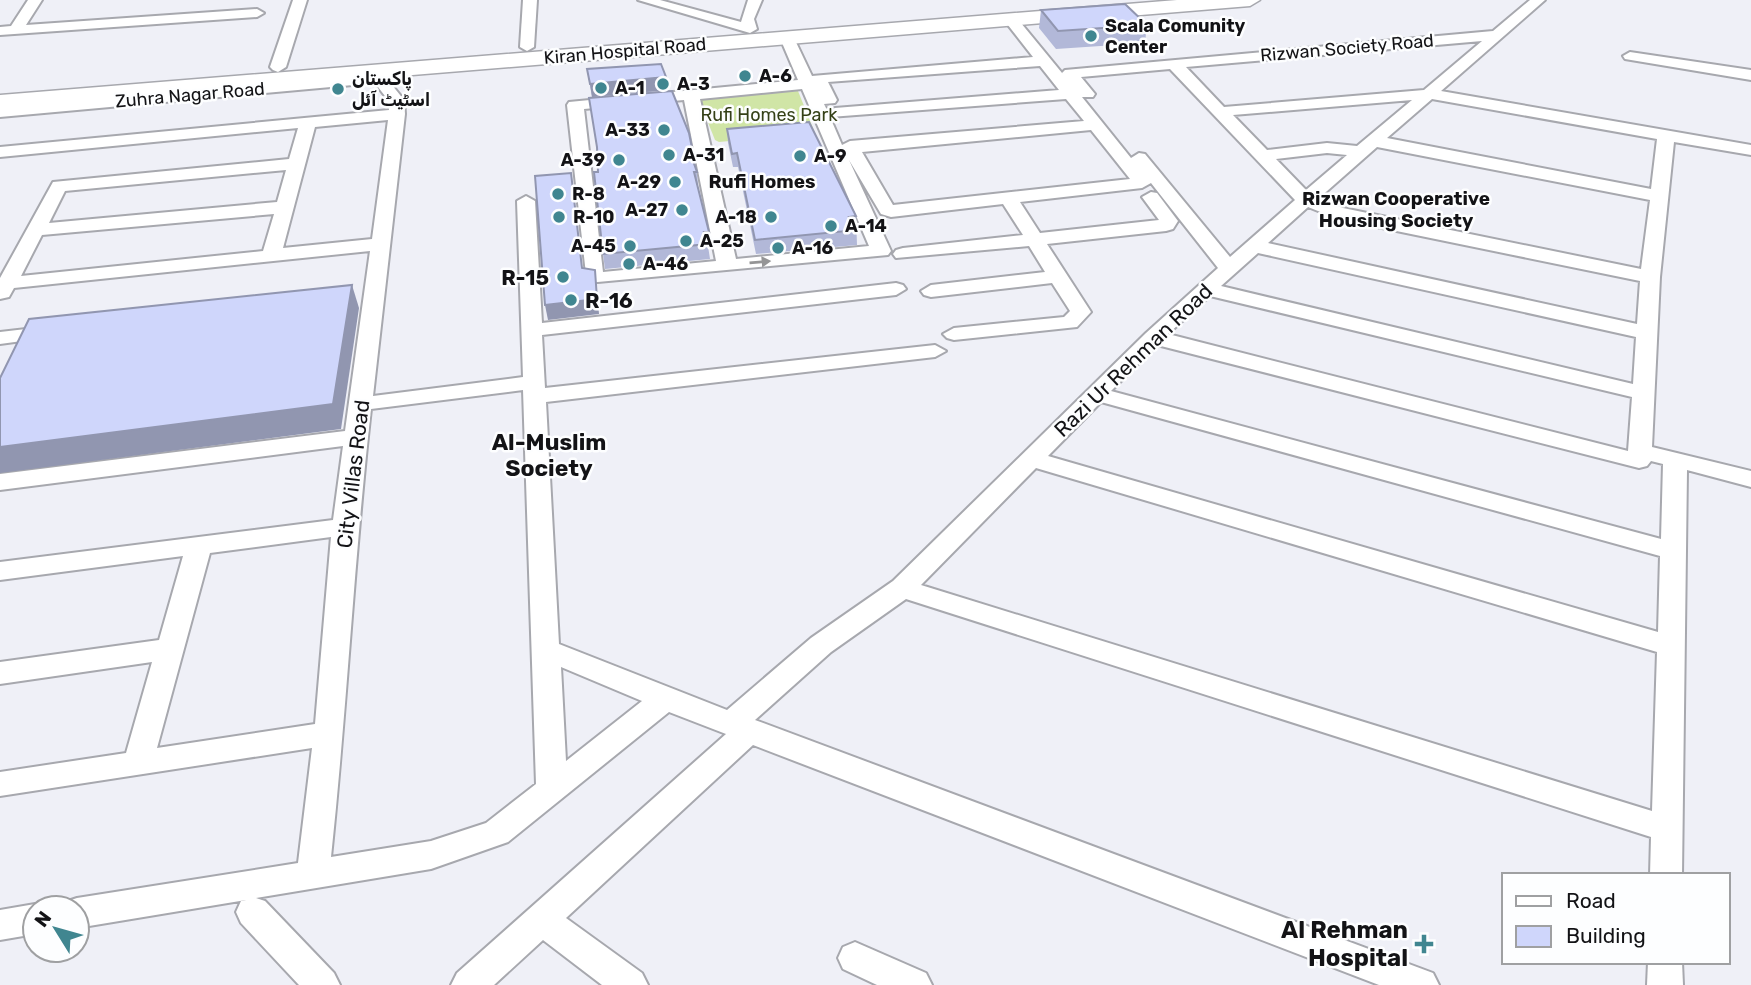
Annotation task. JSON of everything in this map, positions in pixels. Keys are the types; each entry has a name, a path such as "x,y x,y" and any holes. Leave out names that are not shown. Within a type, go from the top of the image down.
{"main road":[{"name":"Kiran Hospital Road","path":"1,103 288,95 527,47 750,29 976,5 1110,0"},
{"name":"Kiran Hospital Road","path":"288,95 380,75 1250,0"}],"street":[{"path":"8,31 35,0"},
{"path":"272,254 307,123 288,95 300,0"},
{"path":"527,47 530,0"},
{"path":"645,0 750,29"},
{"path":"750,29 747,19 755,0"},
{"name":"Razi Ur Rehman Road","path":"469,985 542,920 741,727 821,645 902,588 1153,337 1305,200 1538,0"},
{"path":"8,31 133,16 257,13"},
{"path":"903,254 1166,225 1169,221 1142,183 1011,20"},
{"name":"Rizwan Society Road","path":"1229,268 1070,73 1499,35"},
{"path":"787,38 809,85 881,251 594,279 575,105 809,85"},
{"path":"1630,56 1751,75"},
{"path":"1043,61 818,78 851,148 887,210 901,212 1142,183"},
{"path":"1175,65 1305,200 1338,214 1650,277"},
{"path":"307,123 397,114 396,100 380,75"},
{"path":"691,94 727,265"},
{"path":"835,113 1070,94"},
{"path":"1219,112 1322,101 1429,94 1751,150"},
{"path":"0,152 288,95"},
{"name":"City Villas Road","path":"313,875 330,734 345,527 397,114"},
{"path":"851,148 1093,125"},
{"path":"1153,337 1639,461 1650,277 1666,134"},
{"path":"1262,156 1368,146 1659,196"},
{"path":"2,288 55,189 64,185 296,164"},
{"path":"954,334 1076,320 1081,313 1010,198"},
{"path":"526,201 552,791"},
{"path":"34,230 285,206"},
{"path":"2,288 272,254 381,244"},
{"path":"1254,246 1647,332"},
{"path":"931,291 1058,276"},
{"path":"533,330 896,289"},
{"path":"1206,289 1644,393"},
{"path":"346,301 374,298"},
{"path":"0,338 69,330"},
{"path":"361,404 934,351"},
{"path":"1097,394 1674,551"},
{"path":"0,482 357,437"},
{"path":"1640,451 1751,479"},
{"path":"1032,459 1672,646"},
{"path":"1666,873 1675,460"},
{"path":"0,571 345,527"},
{"path":"138,763 199,546"},
{"path":"902,588 1666,829"},
{"path":"0,673 170,649"},
{"path":"547,650 665,699 1421,985"},
{"path":"91,911 431,855 471,843 497,833 665,699"},
{"path":"0,784 330,734"},
{"path":"253,912 322,985"},
{"path":"542,920 630,985"},
{"path":"0,925 21,921"},
{"path":"855,958 914,985"},
{"path":"1665,964 1665,985"}],"green space":[{"name":"Rufi Homes Park","path":"798,91 815,133 719,142 715,140 699,100"}],"building":[{"path":"1125,4 1147,25 1058,31 1041,10"},
{"path":"661,64 666,77 590,84 587,69"},
{"path":"672,91 689,133 697,172 694,172 709,232 704,232 708,244 603,254 594,172 598,172 597,147 589,98"},
{"path":"809,122 856,216 849,217 857,230 755,240 737,153 732,154 727,129"},
{"path":"571,173 582,268 595,270 597,299 545,305 535,176"},
{"path":"352,285 333,404 0,447 0,378 29,319"}],"place":[{"name":"Scala Comunity Center","path":"1091,36"},
{"name":"A-6","path":"745,76"},
{"name":"A-3","path":"663,84"},
{"name":"A-1","path":"601,88"},
{"name":"پاکستان اسٹیٹ آئل","path":"338,89"},
{"name":"A-33","path":"664,130"},
{"name":"A-31","path":"669,155"},
{"name":"A-9","path":"800,156"},
{"name":"A-39","path":"619,160"},
{"name":"A-29","path":"675,182"},
{"name":"R-8","path":"558,194"},
{"name":"A-27","path":"682,210"},
{"name":"R-10","path":"559,217"},
{"name":"A-18","path":"771,217"},
{"name":"A-14","path":"831,226"},
{"name":"A-25","path":"686,241"},
{"name":"A-45","path":"630,246"},
{"name":"A-16","path":"778,248"},
{"name":"A-46","path":"629,264"},
{"name":"R-15","path":"563,277"},
{"name":"R-16","path":"571,300"},
{"name":"Al Rehman Hospital","path":"1424,944"}],"district":[{"name":"Rufi Homes","path":"762,181"},
{"name":"Rizwan Cooperative Housing Society","path":"1396,209"},
{"name":"Al-Muslim Society","path":"549,455"}]}
